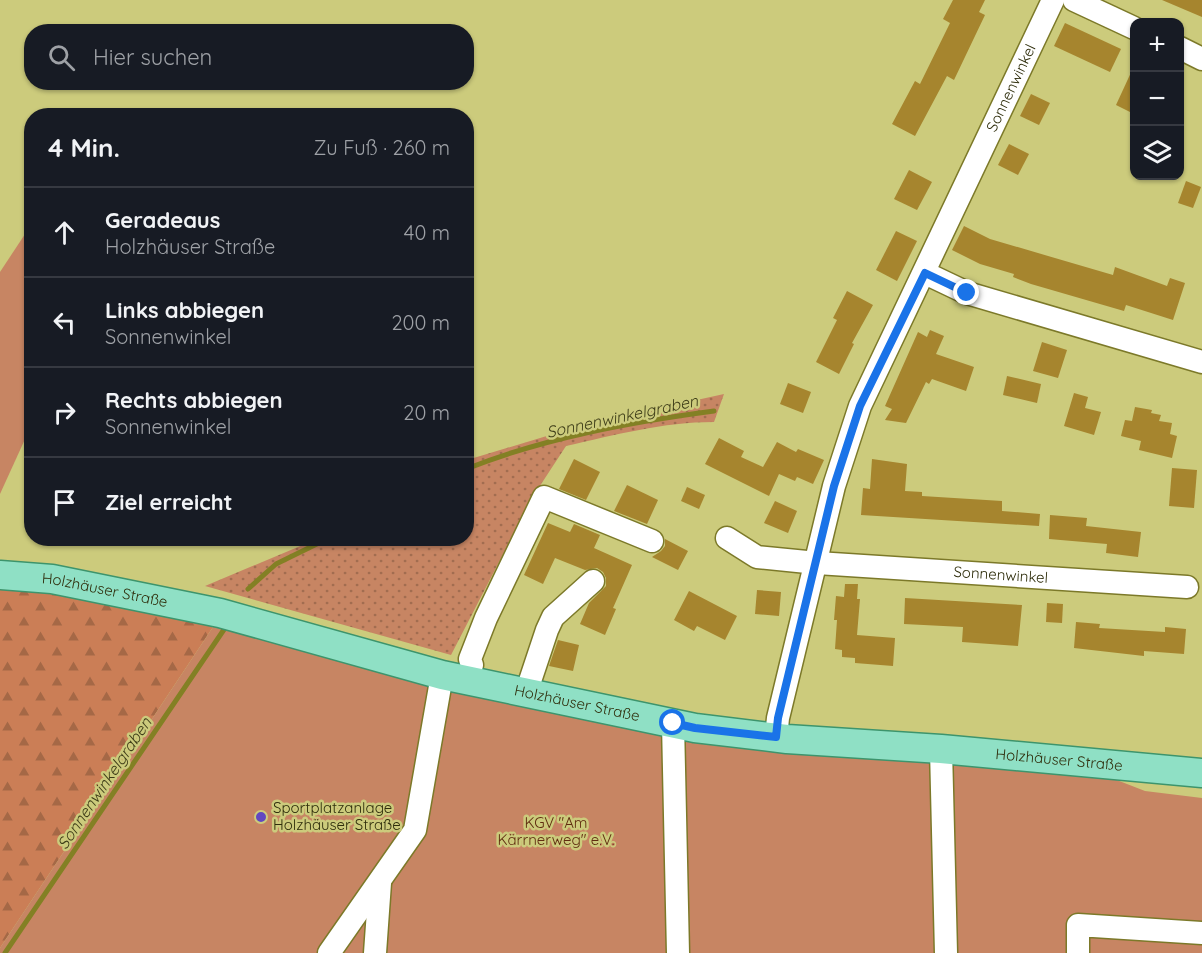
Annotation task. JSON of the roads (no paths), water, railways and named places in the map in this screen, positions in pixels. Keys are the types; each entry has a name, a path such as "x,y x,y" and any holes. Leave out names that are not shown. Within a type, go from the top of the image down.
{"main road":[{"name":"Holzhäuser Straße","path":"0,575 52,579 220,613 454,677 695,728 776,737 941,749 1202,773"}],"street":[{"name":"Sonnenwinkel","path":"776,737 778,718 834,486 860,406 1053,0"},
{"path":"1074,0 1130,26"},
{"path":"1184,50 1202,58"},
{"path":"925,273 967,293 1202,362"},
{"path":"329,953 415,830 454,677 472,664 470,659 486,618 544,497 652,541"},
{"name":"Sonnenwinkel","path":"727,538 757,556 817,563 1187,587"},
{"path":"526,693 553,617 593,581"},
{"path":"673,723 678,953"},
{"path":"941,749 946,953"},
{"path":"375,953 381,881"},
{"path":"1078,953 1077,925 1202,933"}],"waterway":[{"name":"Sonnenwinkelgraben","path":"474,466 557,440 651,420 714,411"},
{"name":"Sonnenwinkelgraben","path":"248,589 276,564 313,546"},
{"name":"Sonnenwinkelgraben","path":"5,953 225,628"}],"place":[{"name":"Sportplatzanlage Holzhäuser Straße","path":"261,817"}],"park label":[{"name":"KGV \"Am Kärrnerweg\" e.V.","path":"556,832"}]}
